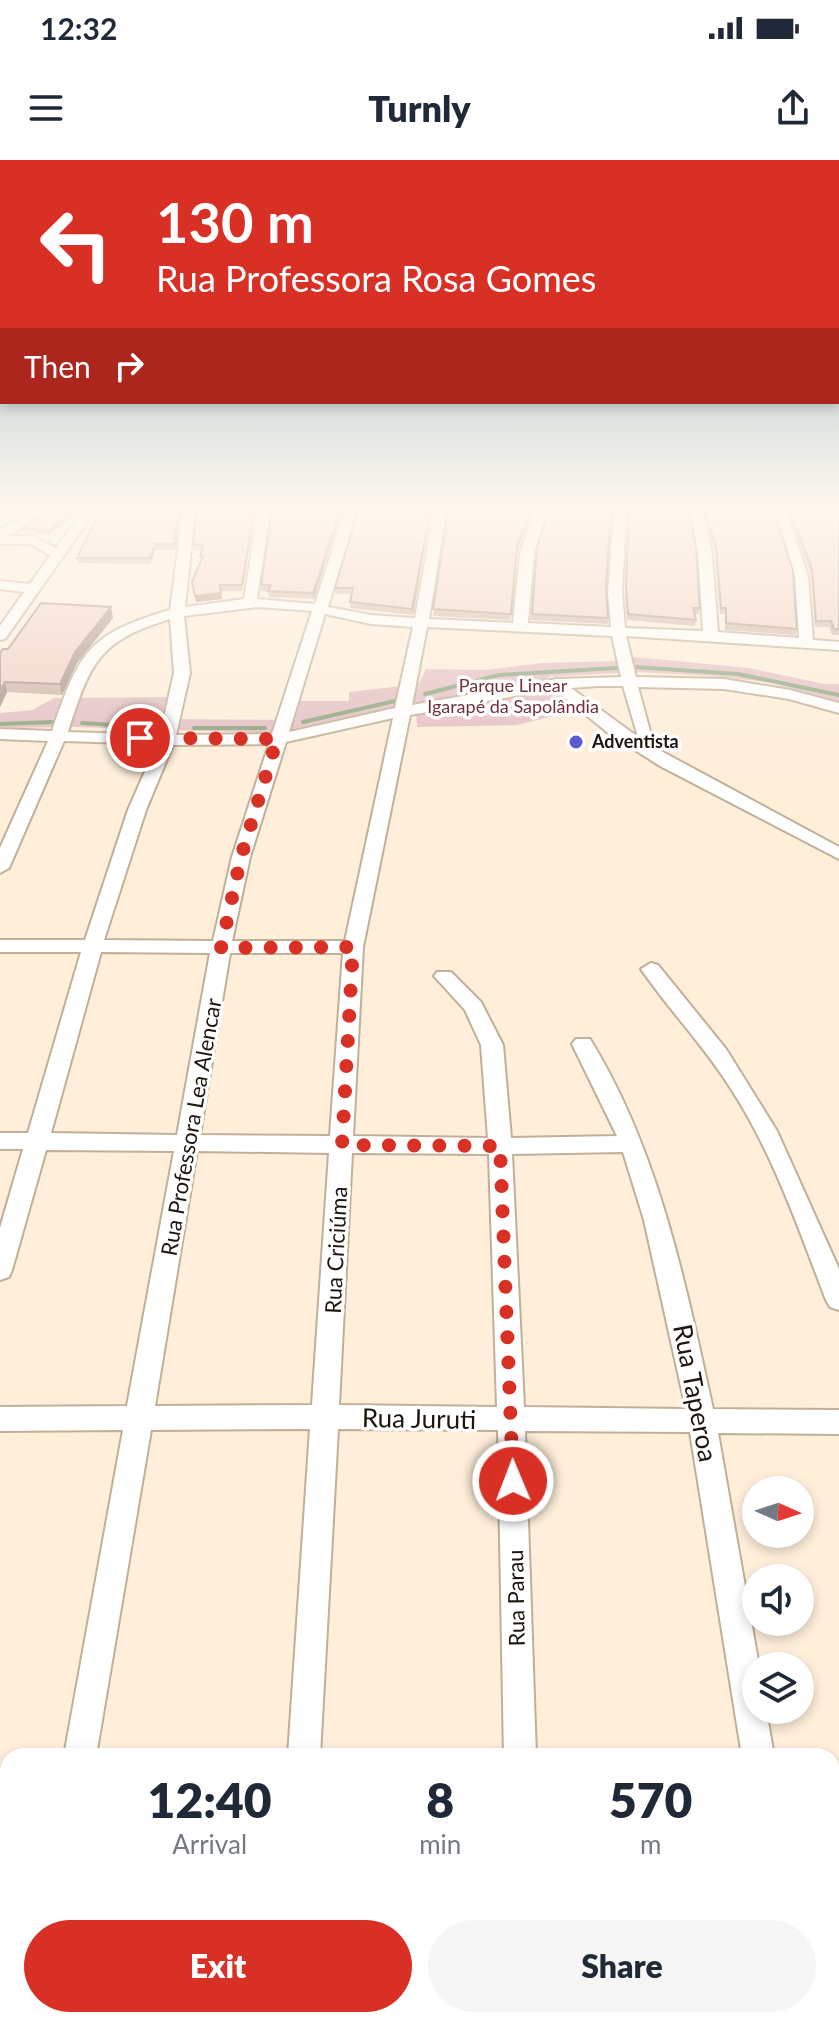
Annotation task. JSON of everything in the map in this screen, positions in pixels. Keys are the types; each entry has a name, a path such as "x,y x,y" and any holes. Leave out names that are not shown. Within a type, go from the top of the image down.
{"street":[{"path":"0,636 28,598"},
{"path":"0,1270 123,850 167,740 182,673 177,614 179,598"},
{"path":"250,603 251,598"},
{"name":"Rua Professora Lea Alencar","path":"81,1748 221,948 241,857 325,598"},
{"name":"Rua Criciúma","path":"305,1748 327,1417 353,947 425,598"},
{"path":"520,629 523,598"},
{"path":"615,598 619,633 642,731 655,754"},
{"path":"708,598 711,636"},
{"path":"806,643 807,598"},
{"path":"0,868 59,734 79,675 98,650 123,632 177,614 250,603 280,603 322,608 353,618 421,624 711,636 839,646"},
{"path":"0,734 167,740 277,739 404,711 557,684 630,681 740,686 839,708"},
{"path":"557,684 613,729 839,854"},
{"path":"0,946 353,947"},
{"path":"651,969 705,1033 754,1109 816,1242 839,1300"},
{"name":"Rua Parau","path":"444,976 474,1007 492,1045 500,1146 511,1420 520,1748"},
{"name":"Rua Taperoa","path":"583,1044 632,1144 671,1278 702,1420 757,1748"},
{"path":"0,1141 500,1146 632,1144"},
{"name":"Rua Juruti","path":"0,1419 139,1421 327,1417 839,1422"}],"green space":[{"name":"Parque Linear Igarapé da Sapolândia","path":"634,657 749,668 824,684 839,684 839,701 767,682 636,672 547,677 592,706 517,725 417,727 416,713 397,706 274,733 0,728 0,713 32,710 54,698 168,697 165,719 295,720 300,701 349,701 349,692 419,684 426,669 486,670 541,663 618,661"}],"building":[{"path":"351,598 414,598 412,609 350,602"},
{"path":"435,598 512,598 511,614 433,609"},
{"path":"533,598 607,598 608,618 532,614"},
{"path":"627,598 699,598 700,608 693,608 696,620 628,614"},
{"path":"720,598 795,598 797,629 726,623 726,608 721,608"},
{"path":"814,598 839,598 839,629 834,629 831,621 816,621"},
{"path":"41,603 111,607 75,652 60,684 5,682 0,691 0,653 8,649"}],"waterway":[{"path":"635,667 738,674 839,695"},
{"path":"425,694 499,675 617,668"},
{"path":"303,722 395,701"},
{"path":"0,724 52,722"},
{"path":"82,723 148,727"},
{"path":"194,728 265,728"}],"place":[{"name":"Adventista","path":"576,742"}],"route":[{"path":"140,738 277,739 241,857 221,948 353,947 342,1145 500,1146 513,1481"}]}
